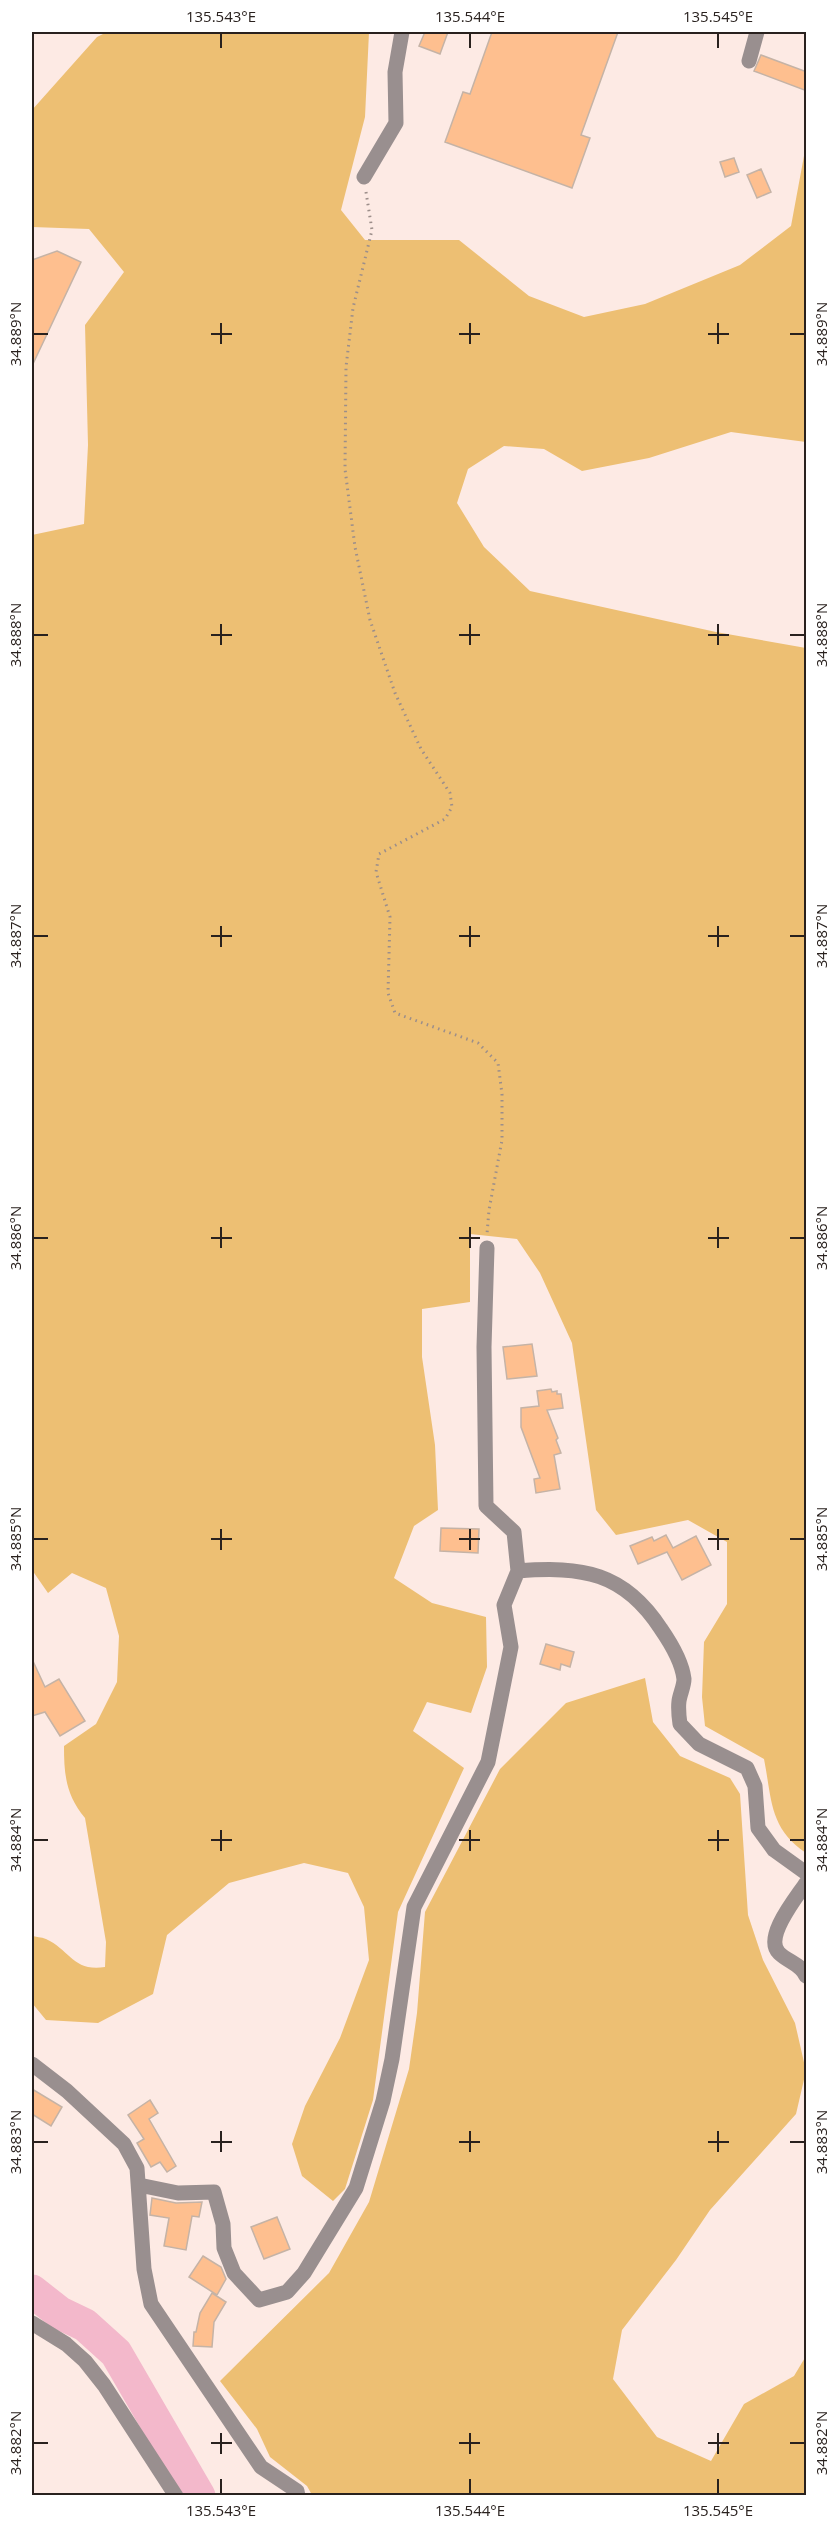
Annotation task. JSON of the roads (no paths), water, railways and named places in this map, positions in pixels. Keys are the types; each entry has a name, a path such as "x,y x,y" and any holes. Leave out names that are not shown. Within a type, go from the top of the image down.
{"street":[{"path":"364,177 396,123 395,72 402,32"},
{"path":"749,61 757,32"},
{"path":"139,2185 178,2193 214,2192 223,2224 224,2248 234,2273 259,2300 287,2292 304,2273 356,2188 384,2102 414,1907 488,1762 511,1647 504,1605 518,1571 514,1533 486,1506 484,1347 487,1248"},
{"path":"518,1571 554,1568 587,1572 622,1586 648,1609 671,1643 684,1680 678,1703 680,1724 699,1744 747,1768 755,1786 759,1828 774,1850 807,1873"},
{"path":"807,1883 777,1928 774,1941 777,1951 803,1969 807,1977"},
{"path":"32,2064 67,2091 124,2144 137,2168 144,2269 151,2304 261,2467 297,2492 298,2496"},
{"path":"32,2323 66,2344 85,2361 104,2385 176,2496"}],"waterway":[{"path":"32,2291 60,2313 85,2325 116,2353 199,2496"}]}
